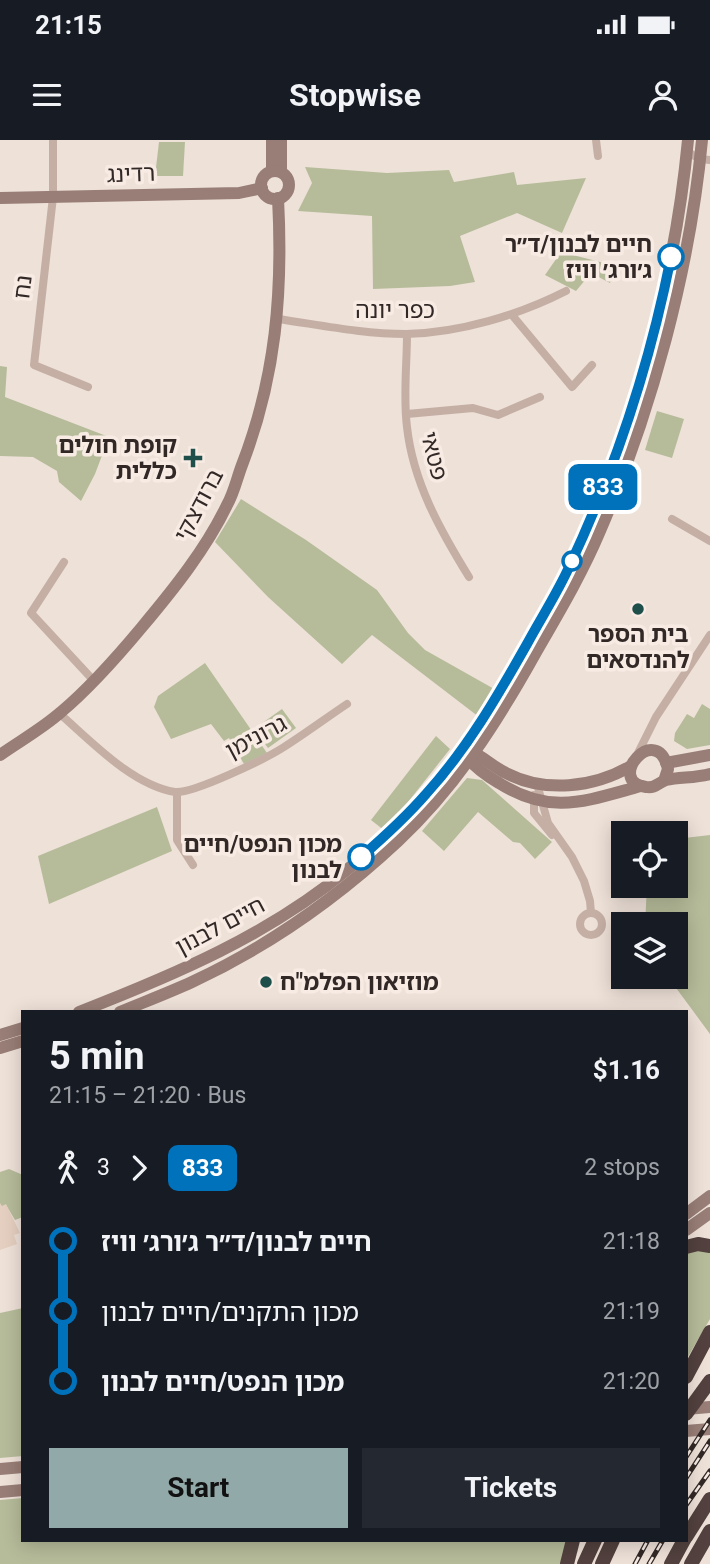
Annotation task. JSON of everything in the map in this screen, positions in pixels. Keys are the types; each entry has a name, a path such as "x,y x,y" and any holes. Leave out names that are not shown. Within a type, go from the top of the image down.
{"highway":[{"path":"688,1246 698,1244 710,1246"},
{"path":"688,1374 708,1340"},
{"path":"688,1380 708,1340"},
{"path":"688,1409 710,1381"},
{"path":"688,1534 710,1499"},
{"path":"691,1564 710,1531"},
{"path":"567,1564 572,1542"},
{"path":"584,1564 594,1542"},
{"path":"602,1564 611,1542"},
{"path":"671,1564 683,1542"}],"main road":[{"path":"272,140 277,172"},
{"path":"277,172 281,140"},
{"name":"חיים לבנון","path":"125,1010 192,982 294,924 352,882 400,839 456,775 570,566 606,482 659,320 676,236 687,146"},
{"name":"חיים לבנון","path":"83,1010 189,968 289,913 346,870 391,831 494,726 579,578 618,487 659,363 704,151"},
{"path":"695,196 704,176 710,170"},
{"path":"277,172 287,178 289,186 284,195 278,198 267,195 262,188 262,180 277,172"},
{"name":"רדינג","path":"0,198 239,193 262,188"},
{"name":"ברודצקי","path":"0,755 60,714 94,681 167,597 191,565 228,505 257,425 272,359 278,319 278,198"},
{"path":"492,772 489,751 494,726"},
{"path":"456,775 492,772 537,784 569,786 619,773 647,751 662,758 710,755"},
{"path":"468,754 515,793 538,802 575,802 640,786 653,787 664,781 710,774"},
{"path":"662,758 668,769 664,781"},
{"path":"634,761 632,777 640,786"},
{"path":"0,1035 21,1029"},
{"path":"0,1048 21,1042"},
{"path":"688,1212 710,1196"},
{"path":"688,1229 710,1213"},
{"path":"688,1412 710,1407"},
{"path":"688,1431 710,1429"},
{"path":"0,1469 21,1467"},
{"path":"0,1492 21,1490"}],"street":[{"path":"53,140 53,197"},
{"path":"596,140 598,156"},
{"path":"687,146 704,151"},
{"name":"נח","path":"53,197 34,365 88,387"},
{"name":"כפר יונה","path":"278,319 353,330 407,334 448,329 512,314 534,307 566,291"},
{"path":"512,314 572,387 592,365"},
{"name":"פטאי","path":"407,334 407,427 421,489 442,533 469,577"},
{"path":"407,414 473,408 498,415 540,397"},
{"path":"672,519 710,541"},
{"path":"64,562 31,613 94,681"},
{"path":"634,761 650,729 710,635"},
{"name":"גרונימן","path":"177,792 203,786 282,748 347,704"},
{"path":"60,714 124,769 155,785 177,792 177,840 192,865"},
{"path":"650,729 662,758"},
{"path":"537,784 536,818 565,846 584,881 591,913"}],"green space":[{"path":"159,142 185,142 183,176 155,176"},
{"path":"305,167 387,173 449,170 454,182 514,172 517,185 586,178 562,233 517,213 460,236 475,282 450,286 373,289 372,216 298,211 312,183"},
{"path":"561,252 616,266 610,283 591,273 576,291 545,275"},
{"path":"0,366 7,367 5,397 109,437 81,501 59,482 57,471 33,457 0,456"},
{"path":"657,411 684,419 672,458 645,450"},
{"path":"241,499 377,590 408,633 425,650 496,690 479,717 372,635 342,664 268,597 215,542"},
{"path":"205,663 267,753 244,764 229,738 224,741 211,724 171,739 154,707 158,696"},
{"path":"702,704 710,709 710,745 687,749 674,741 675,733 687,714 694,718"},
{"path":"282,709 296,728 268,748 254,729"},
{"path":"436,736 450,749 385,831 371,820"},
{"path":"467,778 482,780 552,842 535,859 520,843 513,842 478,812 444,851 422,831"},
{"path":"157,807 172,851 49,904 38,856"},
{"path":"710,835 710,1034 677,989 688,989 688,912 646,912 646,898 688,898 688,838"},
{"path":"9,1169 21,1174 21,1218 15,1220 6,1205 0,1208 0,1172"},
{"path":"688,1251 710,1252 710,1319 688,1357"},
{"path":"21,1308 21,1456 0,1458 0,1313"},
{"path":"21,1498 21,1542 567,1542 562,1564 0,1564 0,1500"}],"shaded area":[{"path":"0,1203 2,1206 6,1204 20,1233 14,1235 17,1244 0,1250"}],"railway":[{"path":"688,1454 710,1420"},
{"path":"688,1475 710,1441"},
{"path":"688,1502 710,1471"},
{"path":"635,1564 647,1542"},
{"path":"649,1564 662,1542"}],"bus line":[{"name":"833","path":"361,857 391,831 427,793 481,723 570,566 606,482 641,379 659,320 671,257"}],"place":[{"name":"חיים לבנון/ד״ר ג׳ורג׳ וויז","path":"671,257"},
{"name":"קופת חולים כללית","path":"193,458"},
{"name":"בית הספר להנדסאים","path":"638,609"},
{"name":"מכון הנפט/חיים לבנון","path":"361,857"},
{"name":"מוזיאון הפלמ\"ח","path":"266,982"}]}
